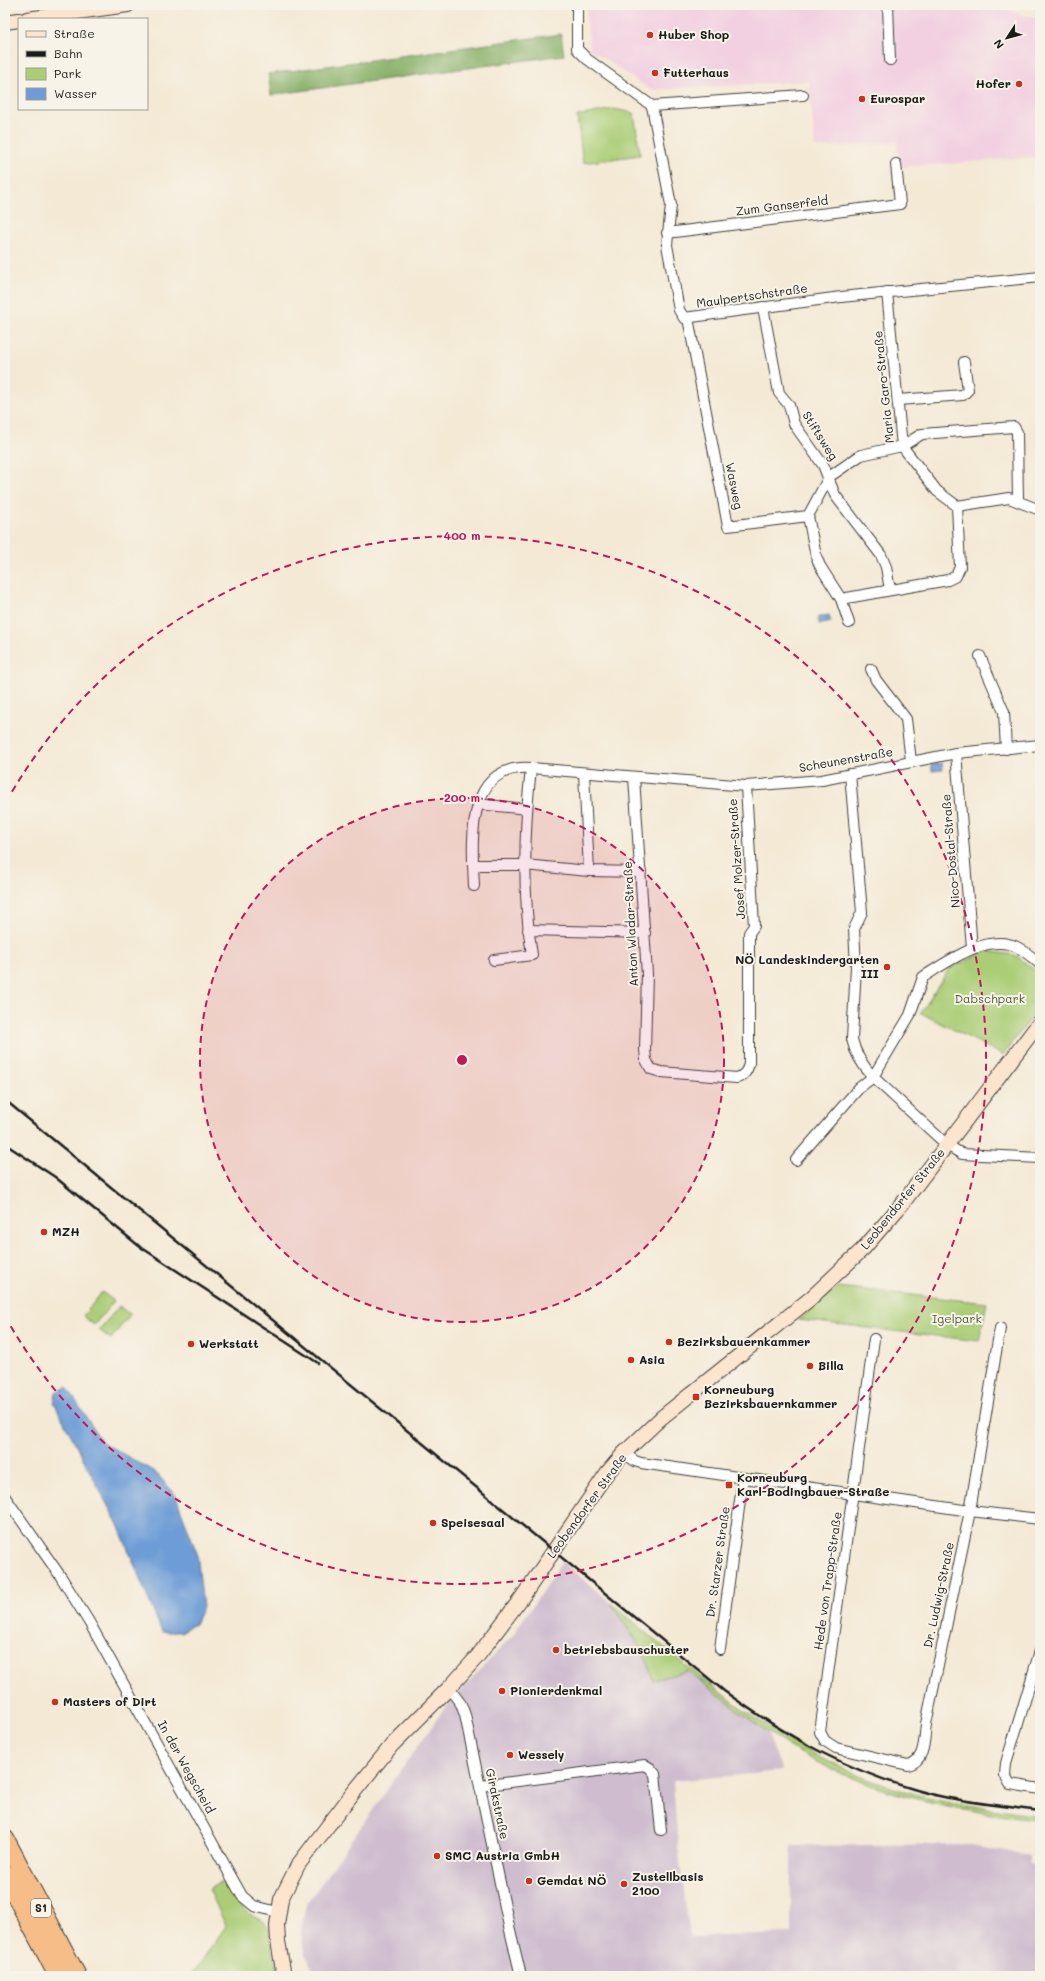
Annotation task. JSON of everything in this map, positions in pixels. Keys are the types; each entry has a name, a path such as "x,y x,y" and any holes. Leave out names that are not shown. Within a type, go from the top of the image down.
{"highway":[{"name":"S1","path":"5,1839 77,1976"},
{"name":"S1","path":"5,1875 58,1976"}],"main road":[{"path":"34,18 128,5"},
{"path":"5,22 18,20"},
{"name":"Leobendorfer Straße","path":"284,1976 278,1941 278,1912 285,1888 298,1865 352,1793 392,1745 450,1688 476,1657 523,1596 608,1473 624,1453 661,1418 802,1305 842,1270 884,1227 1040,1022"}],"street":[{"path":"577,5 577,49 587,59 652,106 804,95"},
{"path":"888,5 890,60"},
{"name":"Maulpertschstraße","path":"652,106 672,213 667,233 667,246 679,310 682,316 688,318 887,292 1040,277"},
{"name":"Zum Ganserfeld","path":"667,233 900,204 896,164"},
{"name":"Maria Garo-Straße","path":"887,292 902,446 937,491 957,506"},
{"name":"Stiftsweg","path":"764,308 777,388 781,397 789,405 794,424 823,465 835,495 881,555 886,567 890,590"},
{"name":"Wasweg","path":"688,318 728,526 808,516"},
{"path":"898,400 962,395 966,393 968,390 964,362"},
{"path":"849,623 841,599 818,561 813,546 808,516 829,477 861,455 902,446 922,434 1014,427 1017,432 1018,501"},
{"path":"841,599 948,580 956,576 960,566 957,506 1009,498 1040,510"},
{"path":"980,656 1004,712 1006,749"},
{"path":"871,669 876,680 906,719 911,761"},
{"name":"Scheunenstraße","path":"478,804 493,780 512,768 531,768 746,786 822,780 956,753 1040,745"},
{"name":"Nico-Dostal-Straße","path":"956,753 972,948"},
{"path":"494,960 532,955 528,930 524,865 531,768"},
{"path":"584,773 589,871"},
{"path":"850,774 862,912 854,929 856,967 852,1039 854,1048 862,1065 947,1145 962,1154 1040,1158"},
{"name":"Anton Wladar-Straße","path":"634,777 647,974 645,1050 646,1060 651,1069"},
{"name":"Josef Molzer-Straße","path":"651,1069 661,1072 737,1078 747,1072 749,1064 749,934 754,926 746,786"},
{"path":"474,886 473,827 478,804 527,809"},
{"path":"473,865 524,865 589,871 641,872"},
{"path":"528,930 645,933"},
{"path":"796,1160 859,1088 873,1077 910,1015 923,977 972,948 999,943 1017,947 1040,964"},
{"name":"Dr. Ludwig-Straße","path":"820,1732 826,1741 836,1748 901,1763 912,1764 922,1755 926,1724 970,1511 1000,1328"},
{"name":"Hede von Trapp-Straße","path":"820,1732 874,1339"},
{"path":"624,1453 635,1461 641,1463 970,1511 1040,1519"},
{"name":"Dr. Starzer Straße","path":"720,1649 743,1478"},
{"name":"In der Wegscheid","path":"5,1497 61,1577 89,1622 242,1896 254,1906 278,1912"},
{"path":"1040,1650 1006,1763 1005,1775 1006,1781 1010,1784 1040,1789"},
{"name":"Girakstraße","path":"450,1688 461,1704 465,1715 521,1976"},
{"path":"480,1786 644,1765 650,1768 655,1774 661,1830"}],"shaded area":[{"path":"586,5 989,5 1040,19 1040,157 899,167 897,142 815,148 809,81 651,90 590,49"},
{"path":"562,1562 611,1603 643,1651 653,1680 687,1671 768,1733 782,1771 673,1781 678,1847 690,1937 791,1934 791,1846 961,1844 1029,1856 1029,1864 1040,1866 1040,1976 314,1976 302,1942 301,1930 306,1905 447,1705 513,1635"}],"green space":[{"path":"561,34 564,55 271,95 268,74"},
{"path":"614,109 634,113 640,155 583,163 577,116"},
{"name":"Dabschpark","path":"986,951 1015,955 1040,974 1040,1006 1003,1055 921,1013 949,969"},
{"name":"Igelpark","path":"838,1287 987,1303 979,1341 799,1320"},
{"path":"102,1292 114,1301 94,1325 83,1316"},
{"path":"119,1306 130,1315 111,1339 99,1330"},
{"path":"611,1603 727,1698 788,1739 821,1758 877,1783 900,1790 946,1801 1040,1816 1040,1821 937,1804 912,1798 862,1782 817,1762 778,1739 741,1713 688,1671 653,1680 643,1651"},
{"path":"223,1881 245,1910 265,1923 269,1928 278,1976 191,1976 226,1926 209,1889"}],"water":[{"path":"829,615 831,621 819,624 818,617"},
{"path":"942,763 943,770 932,771 931,765"},
{"path":"67,1387 102,1442 155,1472 175,1494 197,1553 203,1607 195,1624 181,1632 162,1632 118,1525 54,1403 56,1392"}],"railway":[{"path":"5,1100 724,1691 749,1709 824,1754 850,1766 905,1787 948,1798 1040,1811"},
{"path":"5,1144 55,1177 139,1246 318,1363"}],"place":[{"name":"Huber Shop","path":"650,35"},
{"name":"Futterhaus","path":"655,73"},
{"name":"Hofer","path":"1019,84"},
{"name":"Eurospar","path":"862,99"},
{"name":"NÖ Landeskindergarten III","path":"887,967"},
{"name":"MZH","path":"44,1232"},
{"name":"Bezirksbauernkammer","path":"669,1342"},
{"name":"Werkstatt","path":"191,1344"},
{"name":"Asia","path":"631,1360"},
{"name":"Billa","path":"810,1366"},
{"name":"Korneuburg Bezirksbauernkammer","path":"696,1397"},
{"name":"Korneuburg Karl-Bodingbauer-Straße","path":"729,1485"},
{"name":"Speisesaal","path":"433,1523"},
{"name":"betriebsbauschuster","path":"556,1650"},
{"name":"Pionierdenkmal","path":"502,1691"},
{"name":"Masters of Dirt","path":"55,1702"},
{"name":"Wessely","path":"510,1755"},
{"name":"SMC Austria GmbH","path":"437,1856"},
{"name":"Gemdat NÖ","path":"529,1881"},
{"name":"Zustellbasis 2100","path":"624,1884"}]}
